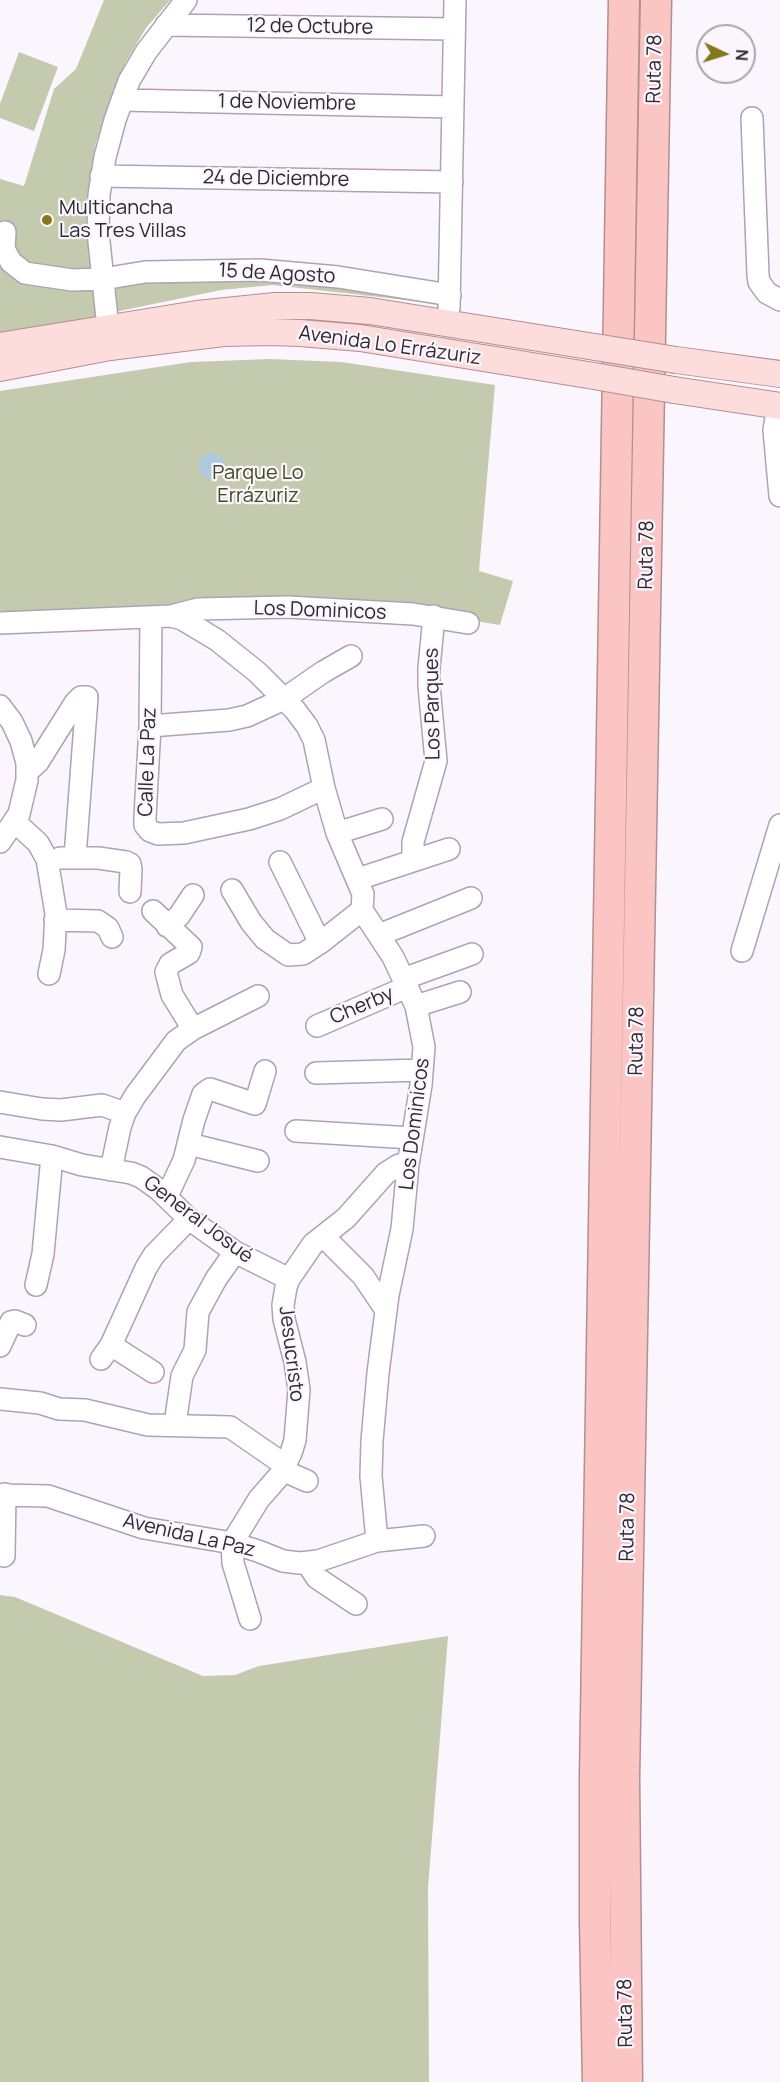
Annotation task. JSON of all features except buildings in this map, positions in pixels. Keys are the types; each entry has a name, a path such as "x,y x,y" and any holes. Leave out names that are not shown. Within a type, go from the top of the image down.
{"highway":[{"name":"Ruta 78","path":"598,2082 595,1740 624,0"},
{"name":"Ruta 78","path":"627,2082 624,1754 656,0"}],"main road":[{"name":"Avenida Lo Errázuriz","path":"0,346 223,310 275,306 362,310 676,360 780,374"},
{"name":"Avenida Lo Errázuriz","path":"0,368 110,347 223,333 320,334 360,338 779,406"}],"street":[{"path":"108,328 98,232 101,176 122,100 139,63 186,0"},
{"path":"449,323 455,0"},
{"name":"12 de Octubre","path":"166,25 454,29"},
{"name":"1 de Noviembre","path":"122,100 453,107"},
{"path":"752,118 759,282 767,293 780,300"},
{"name":"24 de Diciembre","path":"101,176 452,182"},
{"name":"15 de Agosto","path":"5,232 4,249 11,262 25,273 72,280 103,279 145,272 260,270 338,277 450,295"},
{"path":"779,406 774,430 780,496"},
{"name":"Los Dominicos","path":"0,624 161,616 198,609 288,608 434,616 468,623"},
{"name":"Los Dominicos","path":"161,616 189,622 236,655 284,699 307,726 314,740 324,788 337,833 363,894 362,910 393,957 409,990 424,1047 402,1229 386,1310 372,1441 372,1484 378,1542"},
{"name":"Calle La Paz","path":"161,616 150,726 145,817 145,825 150,831 158,834 184,833 227,825 280,809 324,788"},
{"name":"Los Parques","path":"413,860 413,842 436,761 429,686 434,616"},
{"path":"150,726 247,716 284,699 351,656"},
{"path":"27,772 38,762 75,702 81,697 87,697 75,857"},
{"path":"0,706 12,722 21,741 27,772 25,793 6,830 38,843 47,859 55,920 54,951 49,974"},
{"path":"337,833 382,819"},
{"path":"742,951 780,825"},
{"path":"358,879 449,849"},
{"path":"47,859 75,857 126,862 130,864 131,869 129,892"},
{"path":"280,862 320,943"},
{"path":"232,890 265,939 288,955 303,954 362,910"},
{"path":"167,926 183,911 193,895"},
{"path":"380,935 471,898"},
{"path":"153,911 191,947 189,953 170,964 166,972 171,995 194,1029"},
{"path":"55,920 98,921 108,928 112,937"},
{"path":"409,990 472,954"},
{"path":"409,990 460,992"},
{"name":"Cherby","path":"317,1026 409,990"},
{"path":"111,1170 125,1113 135,1096 177,1041 194,1029 258,996"},
{"path":"316,1073 422,1070"},
{"path":"167,1196 176,1180 189,1144 195,1114 206,1090 215,1090 255,1104 258,1101 265,1071"},
{"path":"0,1102 61,1110 102,1105 125,1113"},
{"path":"296,1131 412,1138"},
{"path":"189,1144 258,1161"},
{"name":"General Josué","path":"0,1147 52,1156 82,1165 141,1177 167,1196 189,1219 235,1252 289,1279"},
{"path":"36,1285 43,1254 52,1156"},
{"name":"Jesucristo","path":"232,1543 259,1499 283,1467 295,1440 300,1390 283,1305 289,1279 313,1244 362,1203 386,1173 399,1165 408,1165"},
{"path":"153,1372 106,1352 154,1255 189,1219"},
{"path":"323,1236 363,1276 386,1310"},
{"path":"175,1424 182,1376 195,1350 198,1312 216,1279 235,1252"},
{"path":"0,1346 11,1322 15,1321 25,1325"},
{"path":"0,1399 40,1403 59,1409 85,1410 148,1425 230,1427 283,1467 307,1481"},
{"path":"3,1494 4,1556"},
{"name":"Avenida La Paz","path":"3,1494 48,1496 144,1528 232,1543 283,1561 307,1563 378,1542 424,1536"},
{"path":"232,1543 233,1563 250,1619"},
{"path":"307,1563 317,1578 356,1604"}],"green space":[{"path":"104,0 170,0 146,28 128,58 113,90 95,146 86,205 89,260 95,283 97,317 0,335 0,179 24,186 54,89 76,69"},
{"path":"19,52 58,67 34,131 0,118 0,104"},
{"path":"257,273 433,297 432,303 273,285 221,290 115,312 111,285"},
{"name":"Parque Lo Errázuriz","path":"270,359 341,362 495,385 479,571 513,581 500,625 394,608 0,615 0,391 191,362"},
{"path":"0,1595 15,1597 203,1676 235,1675 259,1666 448,1636 428,1888 429,2082 0,2082"}],"water":[{"path":"212,453 221,457 225,466 221,475 212,479 203,475 199,466 203,457"}],"place":[{"name":"Multicancha Las Tres Villas","path":"47,220"}]}
